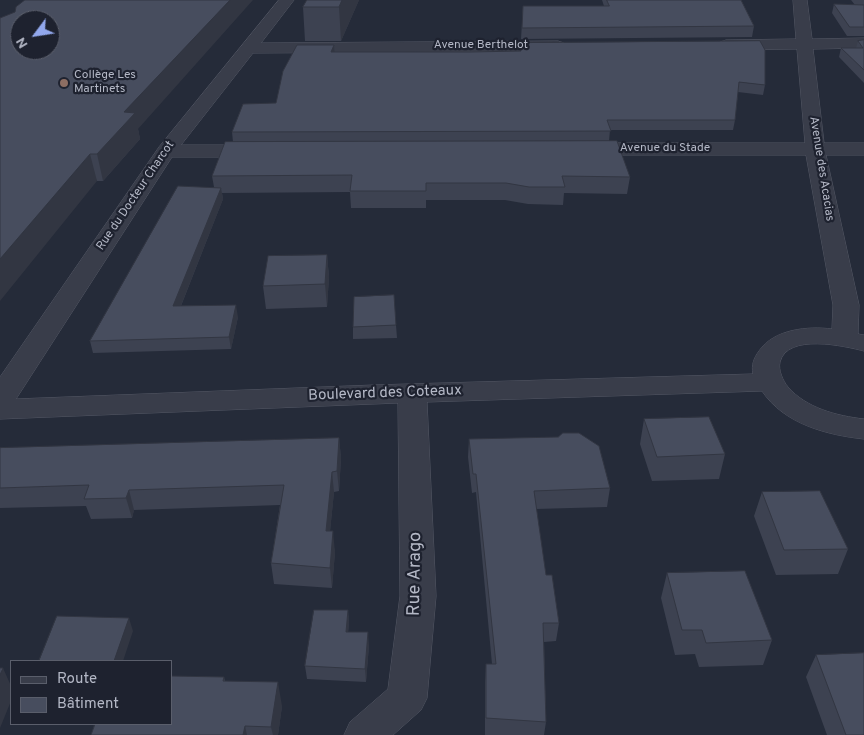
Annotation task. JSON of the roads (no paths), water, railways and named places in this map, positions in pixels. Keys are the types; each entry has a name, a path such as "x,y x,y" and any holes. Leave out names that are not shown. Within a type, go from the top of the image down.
{"street":[{"name":"Rue du Docteur Charcot","path":"0,401 10,383 166,151 287,0"},
{"name":"Avenue des Acacias","path":"800,0 815,149 854,340"},
{"path":"712,45 864,43"},
{"name":"Avenue Berthelot","path":"247,48 573,46"},
{"name":"Avenue du Stade","path":"567,150 864,149"},
{"path":"166,151 278,150"},
{"path":"854,340 820,335 799,337 782,343 770,354 766,367 770,382 782,397 800,411 823,422 849,428 864,429"},
{"name":"Boulevard des Coteaux","path":"0,409 412,393 770,382"},
{"name":"Rue Arago","path":"364,735 407,698 418,596 412,393"}],"place":[{"name":"Collège Les Martinets","path":"64,83"}]}
